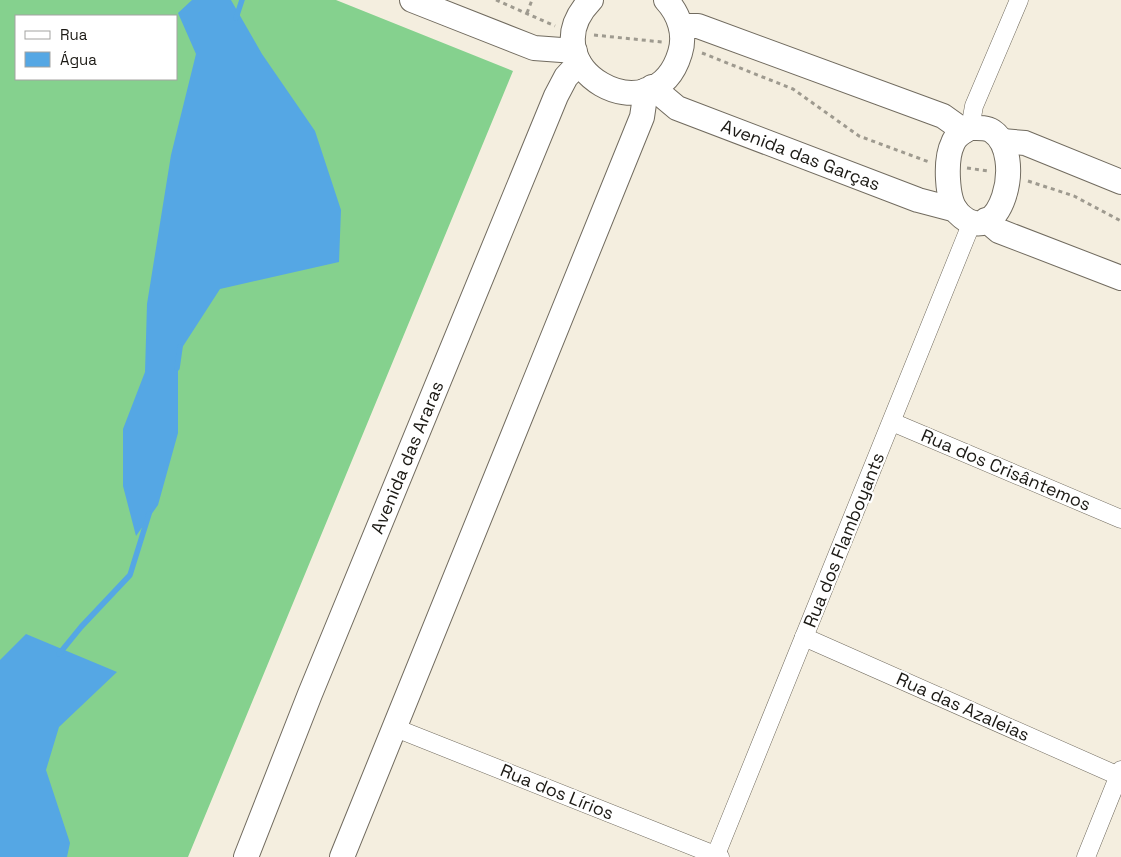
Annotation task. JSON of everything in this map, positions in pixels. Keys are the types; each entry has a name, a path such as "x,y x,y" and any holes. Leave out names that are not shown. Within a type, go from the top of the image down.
{"street":[{"path":"412,0 534,48 576,49 590,78 607,89 627,93 649,89 671,72 677,62 677,16 698,26 943,116 967,130 981,128 992,131 1002,141 1006,152 1008,174 1002,204 993,218 971,217 948,181 948,166 953,143 967,130 974,106 1019,0"},
{"name":"Avenida das Araras","path":"246,857 310,694 556,96 566,77 576,49 579,16 591,0"},
{"path":"342,857 393,727 642,117 649,89"},
{"name":"Avenida das Garças","path":"649,89 677,108 918,200 971,217 999,231 1121,278"},
{"path":"1002,141 1024,143 1121,182"},
{"name":"Rua dos Flamboyants","path":"717,856 892,422 971,217"},
{"name":"Rua dos Crisântemos","path":"892,422 1121,519"},
{"name":"Rua das Azaleias","path":"804,637 1120,774"},
{"name":"Rua dos Lírios","path":"393,727 717,856"},
{"path":"1086,857 1120,774"}],"path":[{"path":"496,0 527,14 576,49 631,37 677,16 793,89 859,136 920,160 948,166 1008,174 1074,196 1121,222"},
{"path":"527,14 532,0"}],"green space":[{"path":"0,0 336,0 513,71 188,857 0,857"}],"water":[{"path":"192,0 231,0 262,54 315,131 341,210 339,262 220,289 178,354 178,433 158,505 136,536 123,486 123,429 145,372 147,304 171,155 196,54 178,13"},
{"path":"26,634 117,672 59,727 46,770 70,843 67,857 0,857 0,660"}],"waterway":[{"path":"236,18 242,0"},
{"path":"177,368 180,347"},
{"path":"59,654 81,627 130,575 149,514"}]}
